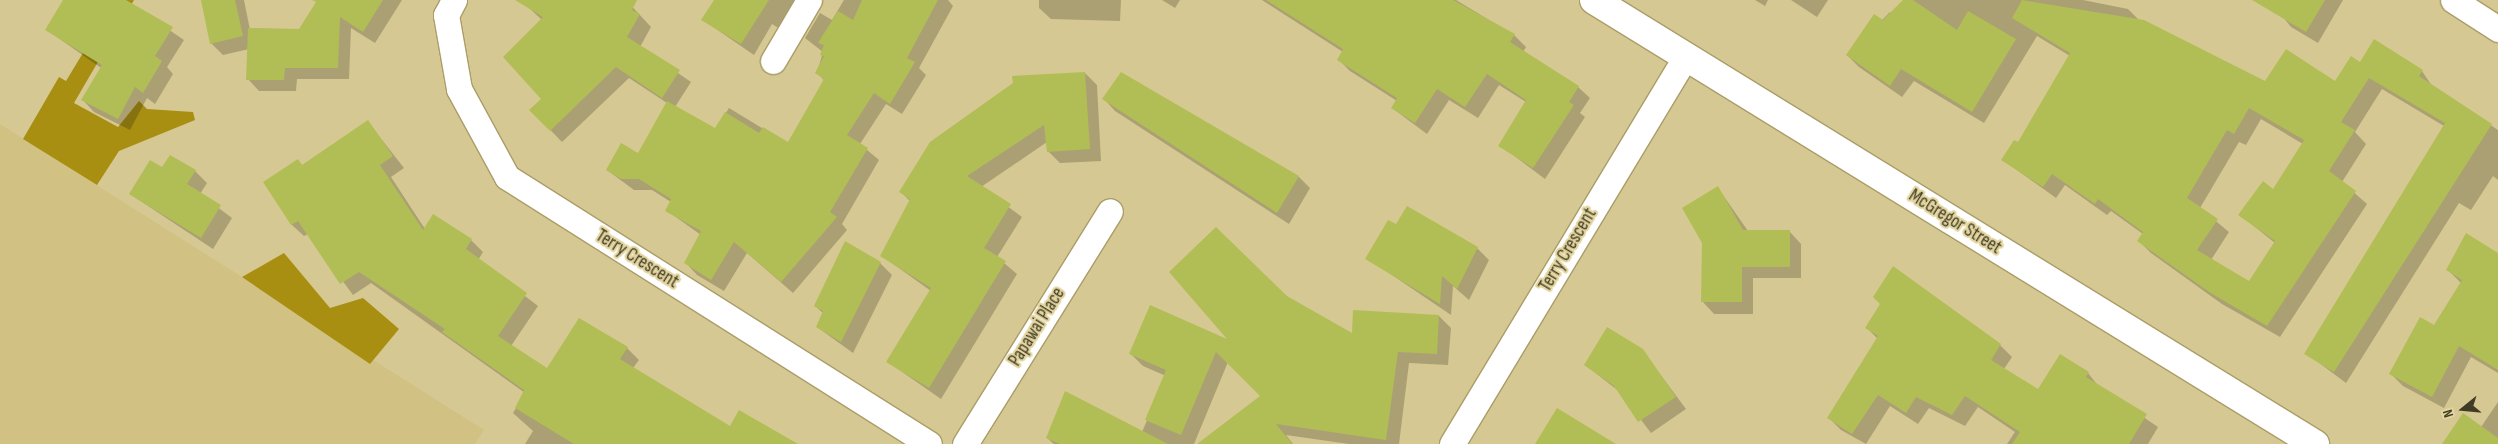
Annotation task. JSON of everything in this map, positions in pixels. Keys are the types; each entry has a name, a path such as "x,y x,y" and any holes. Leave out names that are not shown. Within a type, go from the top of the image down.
{"street":[{"name":"Terry Crescent","path":"454,0 446,15 459,89 507,177 929,444"},
{"path":"773,62 809,0"},
{"name":"McGregor Street","path":"1594,0 2315,444"},
{"path":"2453,0 2498,29"},
{"name":"Terry Crescent","path":"1452,444 1686,56"},
{"name":"Papawai Place","path":"965,444 1110,211"}],"shaded area":[{"path":"115,0 134,0 74,103 118,127 139,101 147,109 193,112 195,120 119,151 97,185 23,139 59,77 66,81"},
{"path":"0,124 484,430 475,444 0,444"},
{"path":"284,253 330,308 363,298 399,329 370,364 242,277"}],"building":[{"path":"63,0 126,0 173,27 155,56 162,61 143,93 135,87 118,119 81,100 102,65 45,30"},
{"path":"201,0 235,0 243,36 210,44"},
{"path":"312,0 383,0 363,32 340,17 338,68 285,68 284,80 246,80 248,28 299,29 316,2"},
{"path":"515,0 637,0 632,10 640,14 627,37 680,70 662,98 616,67 550,131 529,110 541,99 503,57 543,17"},
{"path":"714,0 769,0 741,44 701,20"},
{"path":"862,0 938,0 907,58 915,62 890,104 874,93 847,135 868,148 830,212 837,217 781,282 734,242 711,280 684,263 701,231 665,211 671,199 639,179 621,179 606,170 621,143 638,153 667,101 715,128 725,112 759,133 763,127 788,142 824,79 815,73 824,56 820,55 824,45 818,43 838,11 853,20"},
{"path":"1266,0 1453,0 1515,34 1510,42 1579,86 1569,102 1574,105 1533,168 1498,146 1526,100 1487,74 1465,107 1437,89 1415,123 1391,108 1397,98 1337,60 1343,49"},
{"path":"1903,0 1913,0 1957,30 1968,11 2016,39 1972,112 1901,69 1890,86 1846,55 1874,14 1883,20"},
{"path":"2022,0 2144,20 2265,81 2286,49 2335,81 2351,56 2360,62 2374,39 2423,70 2419,76 2492,124 2334,372 2304,354 2445,123 2369,78 2341,122 2355,130 2329,171 2356,191 2267,326 2209,292 2137,241 2143,232 2098,199 2095,204 2052,174 2043,187 2001,160 2014,140 2018,142 2070,53 2012,18","holes":["2249,108 2304,140 2273,189 2263,181 2238,215 2275,241 2249,281 2197,250 2218,219 2187,198 2227,130 2234,134"]},
{"path":"2252,0 2325,0 2306,32"},
{"path":"1085,72 1090,149 1047,152 1044,125 967,176 1011,204 984,248 1006,261 929,388 886,362 931,288 880,256 910,199 899,192 930,142 1013,83 1012,76"},
{"path":"1121,72 1299,176 1277,213 1102,99"},
{"path":"368,120 393,156 380,165 423,230 433,214 472,239 466,249 527,293 498,336 547,368 579,318 628,347 620,359 730,426 739,410 798,444 574,444 515,408 524,390 442,332 445,329 359,272 340,284 298,221 291,225 263,182 298,159 302,165"},
{"path":"170,155 196,170 187,184 221,205 201,238 129,194 150,160 162,167"},
{"path":"1718,186 1743,230 1790,230 1790,267 1742,267 1742,302 1701,302 1702,243 1682,208"},
{"path":"1407,206 1478,247 1457,289 1442,276 1440,304 1365,259 1388,220 1396,224"},
{"path":"1216,227 1287,296 1352,333 1353,310 1439,315 1437,354 1398,352 1386,440 1276,424 1292,444 1197,444 1260,396 1216,352 1181,435 1145,420 1166,370 1129,354 1150,305 1227,339 1169,272"},
{"path":"2466,233 2498,253 2498,370 2459,346 2432,397 2389,374 2420,317 2434,325 2462,280 2446,270"},
{"path":"845,241 881,262 841,342 816,327 823,311 814,306"},
{"path":"1893,266 2001,344 1991,360 2038,389 2060,354 2089,372 2086,377 2147,414 2129,444 2012,444 2020,432 1965,396 1952,415 1916,397 1906,413 1878,395 1852,434 1827,418 1878,336 1865,328 1880,304 1873,297"},
{"path":"1607,327 1643,349 1676,397 1638,422 1614,386 1584,365"},
{"path":"1065,391 1168,444 1060,444 1046,438"},
{"path":"1557,408 1616,444 1535,444"},
{"path":"2463,413 2498,438 2498,444 2442,444"}]}
